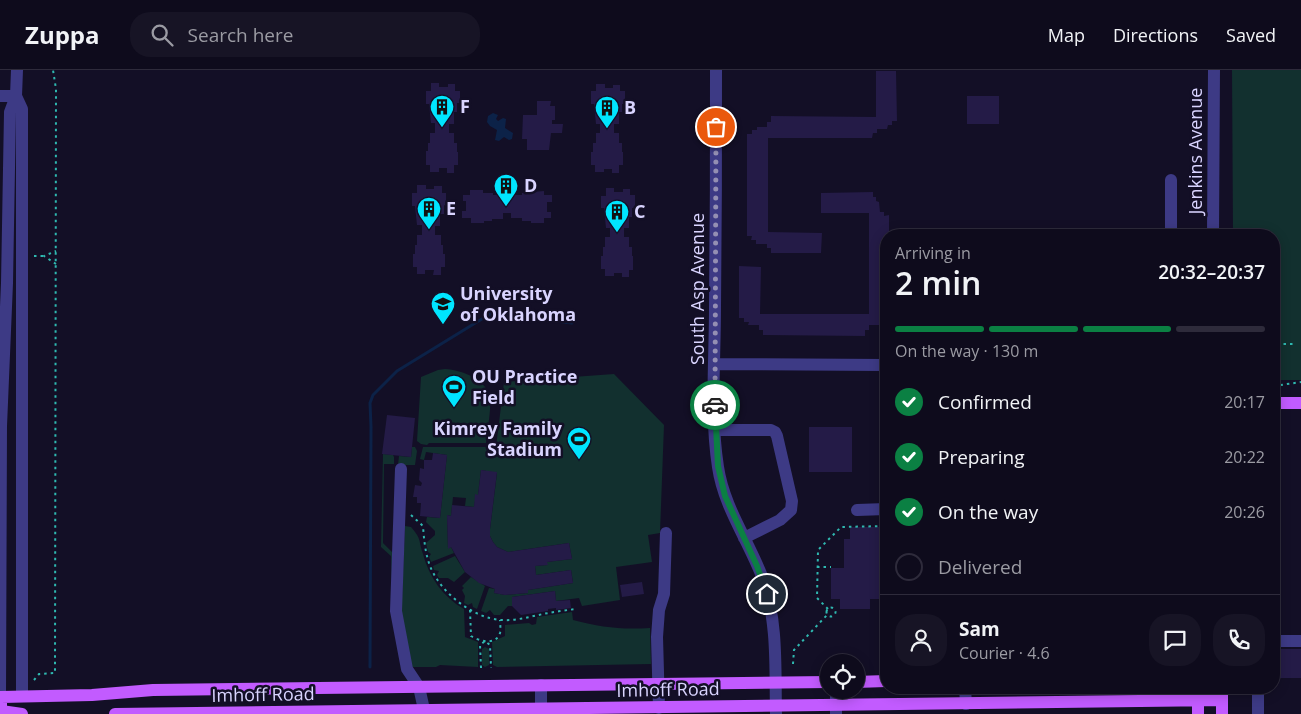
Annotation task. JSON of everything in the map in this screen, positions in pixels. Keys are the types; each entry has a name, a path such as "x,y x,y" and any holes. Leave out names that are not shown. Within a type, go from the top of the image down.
{"main road":[{"path":"1280,403 1301,403"},
{"path":"865,682 880,681"},
{"name":"Imhoff Road","path":"0,697 163,690 820,682"},
{"path":"1198,694 1198,714"},
{"path":"1222,694 1222,714"},
{"name":"Imhoff Road","path":"115,714 659,708 837,710 966,704 1198,701 1222,694"},
{"path":"0,697 0,712 22,714 22,696"}],"street":[{"path":"0,697 4,237 10,112 16,96 16,70"},
{"name":"South Asp Avenue","path":"716,70 715,430 718,466 722,488 733,516 760,572 772,608 775,639 776,710"},
{"name":"Jenkins Avenue","path":"1213,229 1214,70"},
{"path":"0,96 16,96"},
{"path":"16,96 22,109 22,696"},
{"path":"1171,180 1171,229"},
{"path":"4,237 22,236"},
{"path":"715,364 880,365"},
{"path":"715,430 771,430 777,436 792,501 791,510 780,520 744,538"},
{"path":"401,468 396,611 407,669 419,687 425,712"},
{"path":"1,476 22,476"},
{"path":"857,510 880,509"},
{"path":"659,708 657,637 659,610 664,594 666,533"},
{"path":"1280,641 1301,641"},
{"path":"541,685 541,710"},
{"path":"965,694 966,704"},
{"path":"1258,694 1258,714"}],"path":[{"path":"34,679 39,674 55,673 56,651 56,89 53,70"},
{"path":"26,256 44,256 56,250"},
{"path":"44,256 56,264"},
{"path":"1293,344 1280,344 1280,386 1301,382"},
{"path":"399,504 423,526 424,543 432,570 444,588 458,602 470,610 500,620 511,620 577,609"},
{"path":"827,615 833,616 835,613 834,609 828,609 817,598 818,550 841,527 880,526"},
{"path":"817,567 831,567"},
{"path":"793,664 794,650 827,615 826,611 828,609"},
{"path":"470,610 471,636 476,639 491,641 497,638 500,632 500,620"},
{"path":"480,668 480,645 485,641"},
{"path":"485,641 490,645 491,668"}],"green space":[{"path":"1232,70 1301,70 1301,380 1280,380 1280,229 1233,229"},
{"name":"OU Practice Field","path":"445,369 459,371 474,377 485,387 490,400 486,443 429,443 427,445 417,441 421,377"},
{"name":"Kimrey Family Stadium","path":"614,374 664,425 660,533 648,535 652,562 616,567 620,600 582,606 579,598 556,601 555,591 512,597 512,606 508,606 500,615 494,615 490,610 486,613 481,611 489,588 495,589 494,593 505,595 528,593 528,590 573,583 571,570 536,575 535,566 547,565 547,562 572,559 569,543 508,552 497,547 490,536 490,529 497,473 481,470 478,495 476,495 474,507 465,506 466,498 453,497 451,516 447,515 448,548 451,547 454,553 431,562 429,557 431,554 428,552 426,543 435,535 435,531 426,522 427,517 440,518 447,455 426,452 424,460 420,459 423,447 496,447 504,382"},
{"path":"412,447 415,447 417,451 415,465 398,465 399,456 411,457"},
{"path":"383,454 393,455 394,457 394,464 384,464 383,543 395,555 392,588 391,556 381,547"},
{"path":"405,526 411,527 418,537 429,571 438,586 450,599 464,609 465,637 478,642 478,667 440,665 436,667 411,667 401,620"},
{"path":"455,556 465,572 454,582 448,578 439,578 437,575 439,571 434,570 433,566"},
{"path":"471,577 485,586 477,609 473,607 472,603 468,605 464,603 465,596 462,586"},
{"path":"572,612 573,620 620,628 650,628 651,664 497,667 493,665 492,642 505,636 505,625 529,623 532,625 536,624 537,617"},
{"path":"485,647 489,649 489,665 485,667 482,665 482,649"}],"water":[{"path":"493,113 498,115 496,119 498,121 503,118 506,119 505,128 513,133 512,139 509,140 504,137 499,141 495,140 497,130 487,122 488,116"}],"building":[{"path":"876,71 896,71 897,121 892,121 892,125 888,125 887,129 877,129 877,133 873,133 872,138 768,138 768,232 822,233 821,253 771,253 771,248 767,248 767,244 756,244 756,240 751,240 752,236 747,236 747,134 752,134 752,130 757,130 757,127 767,127 767,122 771,122 771,116 876,117"},
{"name":"F","path":"431,83 439,83 439,87 448,87 448,84 455,84 455,91 460,91 460,103 457,103 457,112 454,112 454,124 449,124 449,133 454,133 454,143 457,143 458,152 458,165 454,165 454,173 447,173 447,168 439,168 439,172 430,172 430,165 426,165 426,151 428,151 428,143 430,143 430,133 435,133 435,123 431,123 429,104 426,104 426,91 431,91"},
{"name":"B","path":"596,84 605,84 605,88 613,88 613,85 620,85 620,91 625,91 625,104 622,104 622,112 619,112 619,124 614,124 614,133 619,133 619,143 622,143 623,152 623,165 619,165 619,173 612,173 612,169 604,169 604,172 595,172 595,165 591,165 593,143 596,143 596,133 600,133 600,124 596,124 594,104 591,104 591,91 596,91"},
{"path":"967,96 999,96 999,124 967,124"},
{"path":"537,101 551,101 550,106 555,106 555,120 552,120 552,124 563,124 562,133 551,133 549,150 527,150 527,139 522,139 523,115 537,115"},
{"name":"E","path":"417,185 426,185 426,189 442,186 442,193 446,193 446,206 444,205 444,214 440,214 440,226 435,226 435,235 441,235 441,245 443,245 443,254 445,254 445,267 441,267 441,275 433,275 434,270 425,270 425,274 417,274 417,267 413,267 413,254 415,254 415,245 417,245 417,235 422,235 422,225 417,225 415,206 412,206 412,193 417,193"},
{"name":"C","path":"606,188 614,188 614,192 623,192 623,189 630,189 630,195 635,195 635,208 632,208 632,217 629,217 629,228 624,228 624,237 629,237 629,247 632,247 633,256 633,270 629,270 629,277 622,277 622,273 614,273 614,276 605,276 605,269 601,269 601,256 603,256 603,247 605,247 605,237 610,237 610,228 606,228 604,208 601,208 601,196 606,196"},
{"name":"D","path":"470,190 483,190 483,193 503,195 503,200 512,200 512,195 544,191 544,195 552,195 552,202 547,202 547,212 551,212 551,218 544,218 544,223 531,223 531,221 522,221 522,218 511,218 511,213 503,213 503,219 492,219 492,221 484,221 484,223 471,223 471,218 462,218 462,211 466,211 466,201 463,201 463,195 470,195"},
{"path":"873,192 873,197 876,197 876,201 879,202 880,212 884,212 884,216 889,215 889,229 880,229 880,325 869,325 869,330 865,330 865,336 763,335 763,330 759,330 759,325 748,325 749,322 744,322 744,318 739,318 739,266 761,267 760,314 869,314 869,213 821,213 821,193"},
{"path":"387,415 415,418 411,457 382,454"},
{"path":"809,427 852,427 852,472 809,472"},
{"path":"433,453 447,455 440,518 420,516 421,503 417,503 417,497 413,497 415,485 421,486 422,483 419,480 420,468 424,469 424,460 432,460"},
{"name":"Kimrey Family Stadium","path":"481,470 497,472 490,536 497,547 508,552 569,543 572,559 547,562 548,565 535,566 536,575 571,570 573,583 528,590 528,593 505,595 494,593 495,589 479,583 465,572 451,547 448,549 447,515 451,516 452,505 474,507 475,494 478,495"},
{"path":"850,527 880,527 880,599 870,599 870,609 840,609 840,599 831,599 831,568 844,568 844,539 850,539"},
{"path":"642,582 644,594 622,597 620,585"},
{"path":"555,591 556,601 570,600 571,608 548,609 548,611 521,615 512,606 512,597"},
{"path":"1280,649 1301,649 1301,678 1280,678"}],"waterway":[{"path":"370,667 370,403 373,395 397,371 490,314 572,323"}],"way so far":[{"path":"715,405 716,127"}],"place":[{"name":"F","path":"442,128"},
{"name":"B","path":"607,129"},
{"name":"D","path":"506,207"},
{"name":"E","path":"429,230"},
{"name":"C","path":"617,233"},
{"name":"University of Oklahoma","path":"443,325"},
{"name":"OU Practice Field","path":"454,408"},
{"name":"Kimrey Family Stadium","path":"579,460"}],"route":[{"path":"715,405 716,448 720,480 733,516 752,554 767,594"}]}
